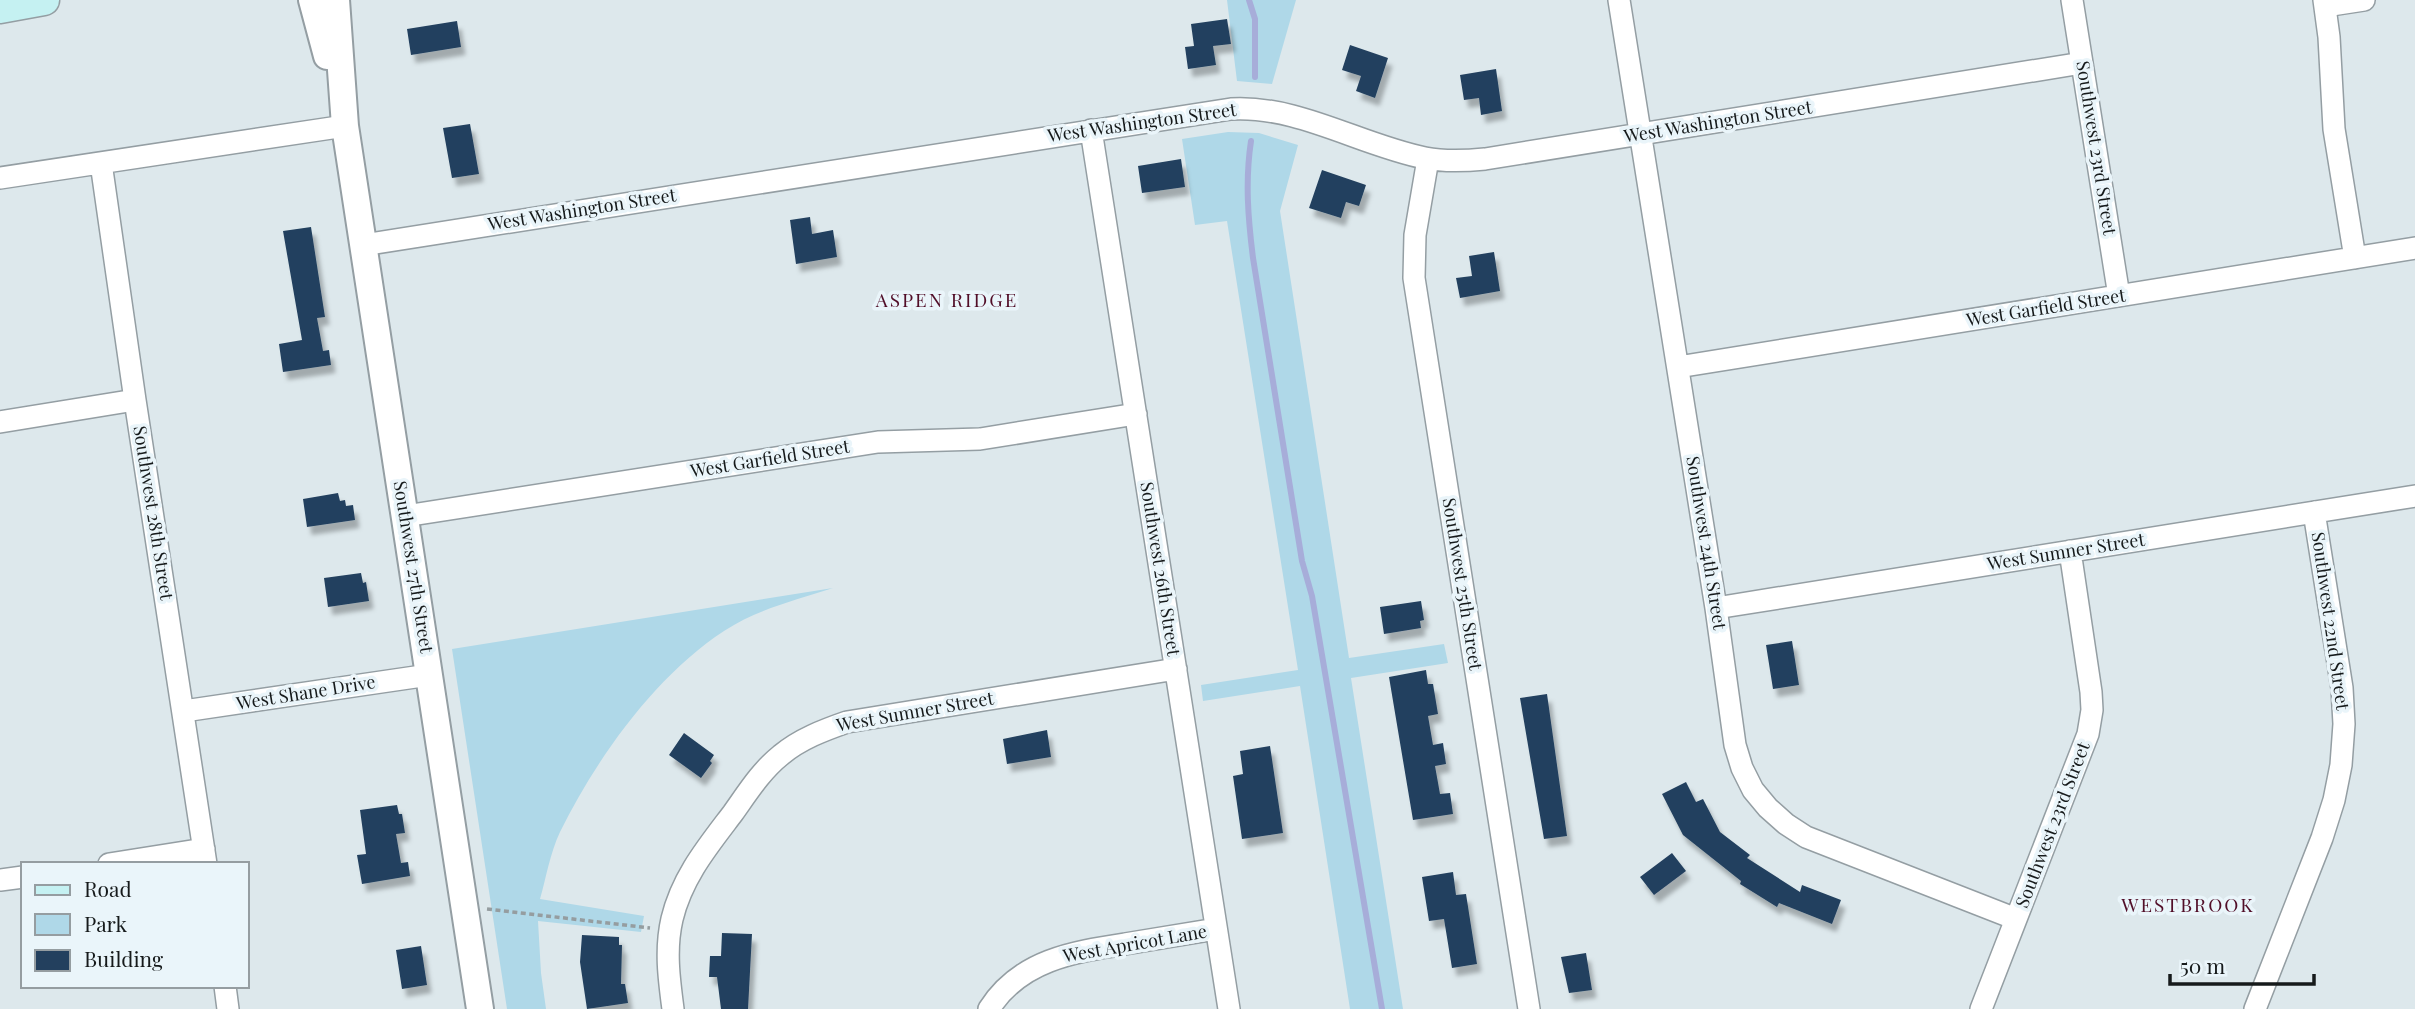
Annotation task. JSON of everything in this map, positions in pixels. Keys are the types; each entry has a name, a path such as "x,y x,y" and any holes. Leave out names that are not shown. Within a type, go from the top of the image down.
{"main road":[{"path":"0,8 44,0"}],"street":[{"name":"Southwest 27th Street","path":"312,0 345,126"},
{"name":"Southwest 27th Street","path":"335,0 345,126 480,1009"},
{"name":"Southwest 24th Street","path":"1619,0 1716,608 1735,746 1742,768 1753,790 1768,808 1806,837 2016,919"},
{"name":"Southwest 23rd Street","path":"2072,0 2119,296"},
{"path":"2355,258 2334,129 2329,37 2324,3 2364,0"},
{"name":"West Washington Street","path":"363,245 1242,108 1271,110 1428,159 1455,162 1640,135 2082,63"},
{"path":"0,178 345,126"},
{"name":"Southwest 26th Street","path":"1091,130 1229,1009"},
{"name":"Southwest 25th Street","path":"1428,159 1415,235 1415,278 1529,1009"},
{"name":"Southwest 28th Street","path":"101,163 205,857"},
{"name":"West Garfield Street","path":"1678,367 2415,248"},
{"path":"0,422 135,400"},
{"name":"West Garfield Street","path":"405,516 878,442 980,439 1136,414"},
{"name":"West Sumner Street","path":"1716,608 2415,496"},
{"name":"Southwest 22nd Street","path":"2255,1009 2322,838 2341,765 2344,724 2342,688 2315,512"},
{"name":"Southwest 23rd Street","path":"1981,1009 2088,734 2092,710 2091,692 2070,551"},
{"name":"West Sumner Street","path":"673,1009 668,968 670,931 683,887 701,856 761,775 781,755 800,742 848,722 1176,669"},
{"name":"West Shane Drive","path":"184,711 429,675"},
{"path":"136,862 205,857"},
{"path":"0,880 21,877"},
{"name":"West Apricot Lane","path":"989,1009 1017,978 1050,959 1216,929"},
{"path":"225,988 229,1009"}],"path":[{"path":"464,907 670,931"}],"green space":[{"path":"1227,0 1296,0 1272,84 1237,81"},
{"path":"1228,132 1259,133 1298,145 1280,211 1349,658 1444,644 1448,663 1351,678 1403,1009 1350,1009 1300,686 1203,701 1201,685 1298,670 1227,221 1195,225 1182,139"},
{"path":"833,588 763,611 724,631 674,671 630,721 591,776 560,832 540,899 644,916 641,932 538,921 546,1009 507,1009 452,649"}],"building":[{"path":"1227,19 1231,44 1213,46 1216,65 1188,69 1185,47 1194,46 1191,24"},
{"path":"457,21 461,47 411,55 407,29"},
{"path":"1350,45 1388,58 1375,98 1356,91 1361,76 1342,70"},
{"path":"1496,69 1502,111 1481,115 1479,98 1464,100 1460,75"},
{"path":"470,124 479,174 452,178 443,128"},
{"path":"1181,159 1185,187 1142,193 1138,166"},
{"path":"1322,170 1366,185 1359,206 1346,202 1341,218 1309,208"},
{"path":"810,217 812,234 833,230 837,257 796,264 790,220"},
{"path":"311,227 325,317 317,318 323,351 329,350 331,365 283,372 279,344 302,340 283,231"},
{"path":"1494,252 1500,291 1460,298 1456,278 1472,276 1469,256"},
{"path":"338,493 340,501 345,500 346,506 353,505 355,520 307,527 303,499"},
{"path":"361,573 363,583 366,582 369,601 328,607 324,578"},
{"path":"1421,601 1424,620 1420,621 1421,628 1384,634 1380,607"},
{"path":"1792,641 1799,685 1773,689 1766,645"},
{"path":"1426,670 1428,684 1433,684 1438,714 1428,716 1433,745 1443,743 1446,764 1435,766 1440,794 1450,793 1453,814 1413,820 1389,677"},
{"path":"1547,694 1567,836 1544,839 1520,698"},
{"path":"1047,730 1051,757 1007,764 1003,739"},
{"path":"684,733 714,755 710,761 712,763 701,778 669,755"},
{"path":"1270,746 1283,833 1242,839 1233,776 1243,774 1240,751"},
{"path":"1686,782 1696,802 1703,799 1720,832 1750,855 1747,858 1800,892 1802,885 1841,900 1832,924 1779,903 1777,907 1740,884 1741,881 1683,835 1662,794"},
{"path":"397,805 399,814 402,814 405,833 396,834 401,863 408,862 410,876 362,884 357,855 366,854 360,810"},
{"path":"1672,853 1686,871 1654,895 1640,877"},
{"path":"1453,872 1456,895 1466,894 1477,964 1452,968 1444,919 1429,921 1422,877"},
{"path":"722,933 752,934 748,1009 721,1009 717,977 709,977 710,956 721,956"},
{"path":"582,935 619,937 619,945 622,945 621,984 625,984 628,1003 587,1009 580,962"},
{"path":"421,946 427,985 402,989 396,950"},
{"path":"1586,953 1592,990 1569,993 1561,957"}],"waterway":[{"path":"1249,0 1255,19 1255,77"},
{"path":"1251,141 1248,200 1253,258 1302,561 1312,596 1382,1009"}],"district":[{"name":"ASPEN RIDGE","path":"947,300"},
{"name":"WESTBROOK","path":"2188,905"}]}
